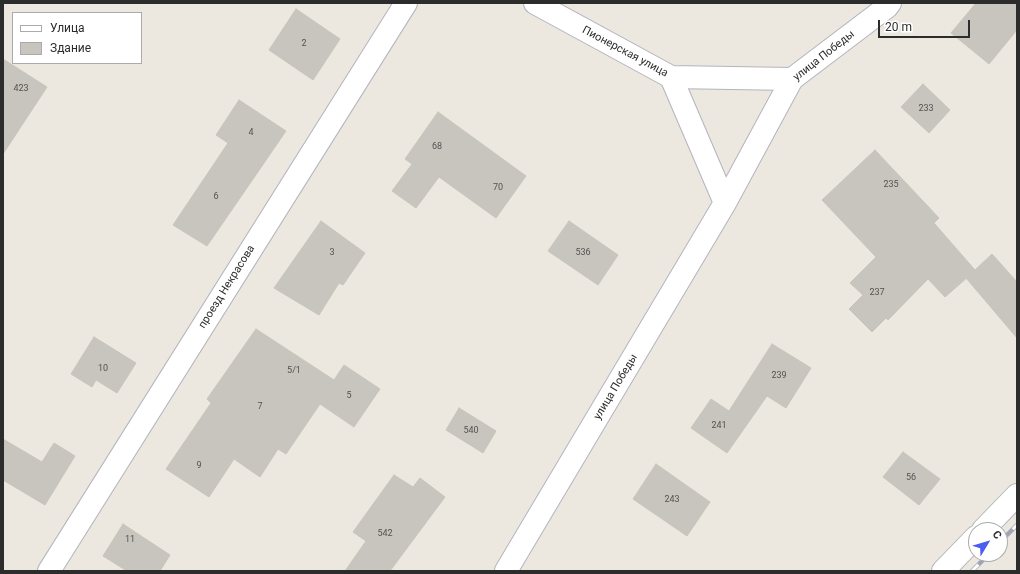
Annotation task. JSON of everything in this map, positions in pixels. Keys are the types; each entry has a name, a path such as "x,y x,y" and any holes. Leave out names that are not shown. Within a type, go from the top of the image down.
{"street":[{"name":"проезд Некрасова","path":"49,571 406,3"},
{"name":"Пионерская улица","path":"535,3 671,77 792,79"},
{"name":"улица Победы","path":"506,571 725,203 792,79 887,7 890,3"},
{"path":"671,77 725,203"},
{"path":"991,522 1017,495"},
{"path":"943,571 968,545"}],"building":[{"path":"976,3 1017,3 1017,30 989,64 951,33"},
{"path":"296,9 340,39 313,80 269,50"},
{"path":"3,59 47,87 3,154"},
{"path":"923,84 950,110 929,133 901,107"},
{"path":"239,100 286,131 207,246 173,225 228,143 216,135"},
{"path":"438,112 526,176 496,218 439,177 416,208 392,191 412,164 405,159"},
{"path":"875,150 939,218 934,223 975,270 992,254 1017,282 1017,338 966,278 945,297 928,279 888,320 886,318 872,332 849,309 863,295 850,283 876,257 822,200"},
{"path":"321,221 365,253 343,285 339,283 319,315 274,288"},
{"path":"569,221 618,255 598,285 548,251"},
{"path":"256,329 334,380 344,365 380,389 354,427 320,404 286,454 278,449 260,477 234,459 209,497 166,469 211,403 207,399"},
{"path":"94,337 136,363 117,393 96,380 92,387 71,374"},
{"path":"772,344 811,368 786,408 767,396 727,453 691,428 711,399 729,411"},
{"path":"459,408 496,431 483,453 446,430"},
{"path":"3,439 42,462 54,443 75,456 45,505 3,480"},
{"path":"903,452 940,479 919,505 883,477"},
{"path":"656,464 710,502 687,536 633,499"},
{"path":"394,475 413,487 420,478 445,497 390,571 345,571 366,541 353,532"},
{"path":"123,524 170,555 160,571 127,571 103,556"}],"railway":[{"path":"1008,534 1017,525"},
{"path":"972,571 981,562"}]}
